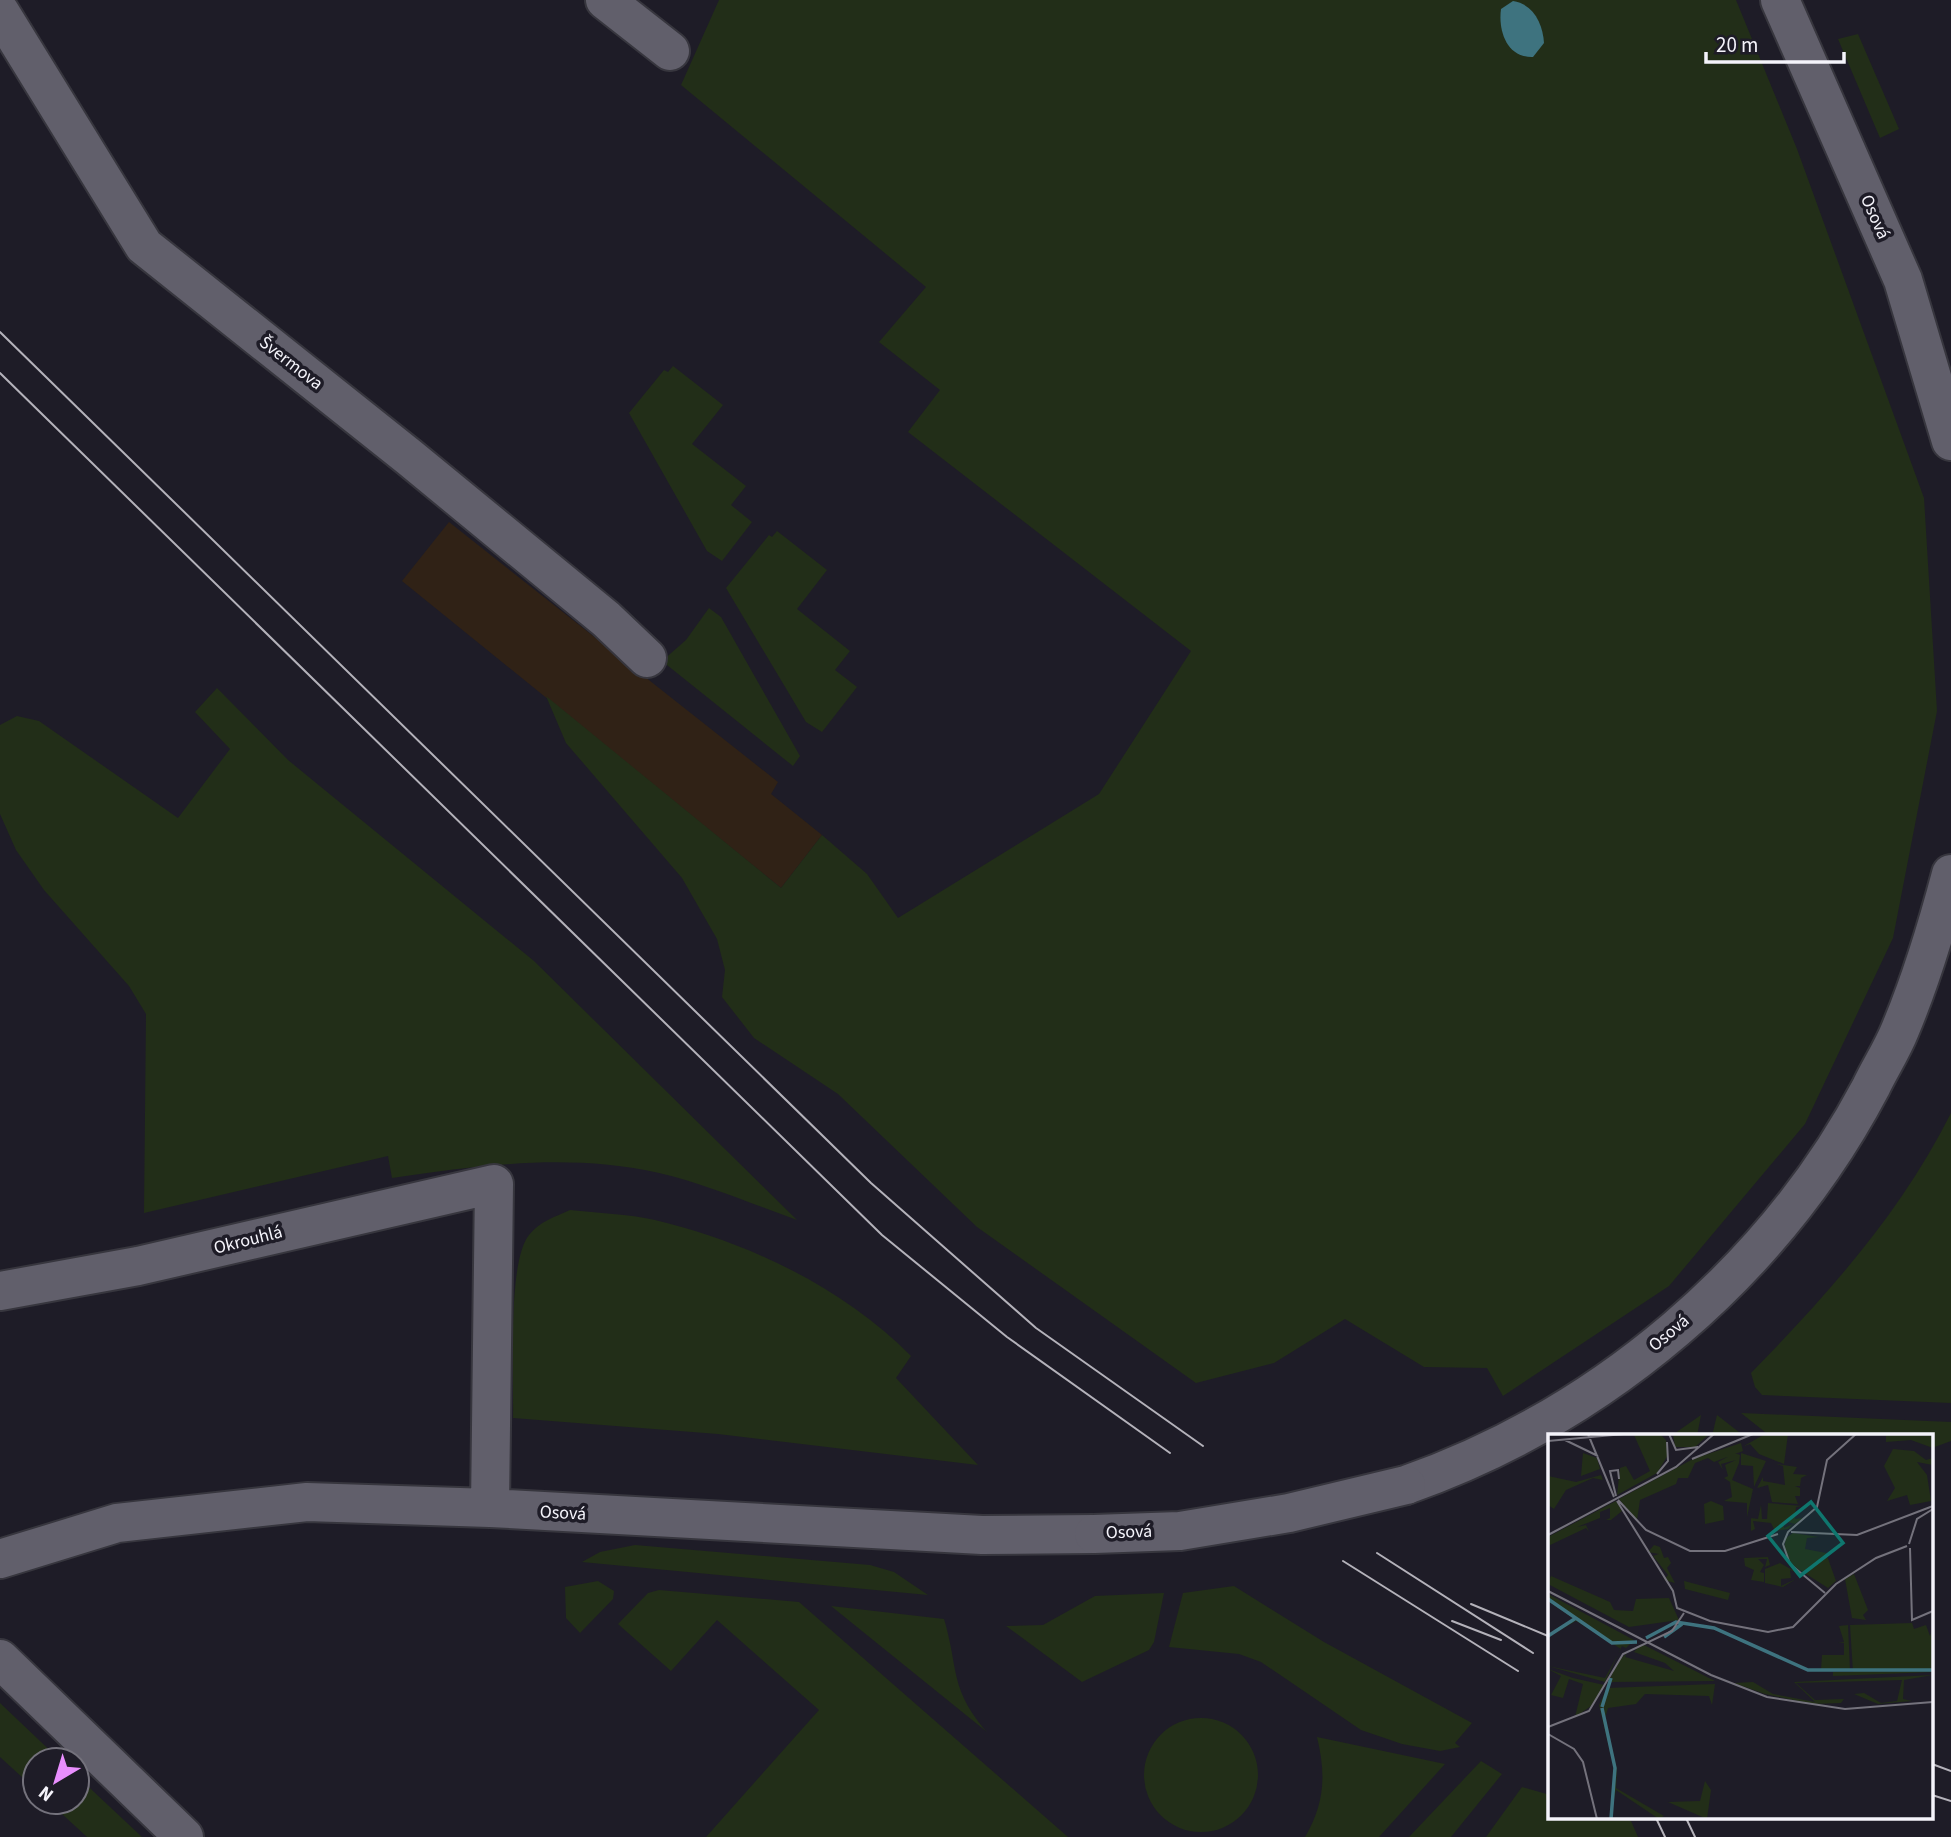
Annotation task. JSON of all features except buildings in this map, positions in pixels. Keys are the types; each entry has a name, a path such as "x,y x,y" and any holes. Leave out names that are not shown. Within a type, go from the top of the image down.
{"street":[{"path":"605,0 670,51"},
{"name":"Osová","path":"1780,0 1903,280 1951,441"},
{"name":"Švermova","path":"0,12 144,246 409,457 606,619 647,659"},
{"name":"Osová","path":"0,1559 117,1523 307,1502 490,1508 982,1535 1094,1534 1180,1531 1289,1513 1406,1485 1462,1465 1608,1381 1724,1286 1794,1209 1852,1122 1900,1032 1951,874"},
{"name":"Okrouhlá","path":"0,1291 138,1266 495,1184 490,1508"},
{"path":"0,1660 184,1837"}],"shaded area":[{"path":"449,522 778,782 771,794 822,835 781,888 402,581"}],"green space":[{"path":"719,0 1736,0 1797,149 1924,498 1937,711 1893,938 1805,1124 1669,1286 1503,1396 1487,1368 1424,1367 1345,1319 1274,1363 1196,1383 977,1227 838,1094 754,1038 722,997 725,970 717,939 682,878 566,743 546,696 781,888 822,835 867,874 898,918 1099,794 1191,651 908,432 940,390 879,342 926,287 681,85"},
{"path":"1858,34 1899,129 1880,138 1838,39"},
{"path":"673,366 723,405 692,444 746,486 731,505 752,522 722,561 707,551 629,413 664,370 668,372"},
{"path":"777,531 827,570 797,609 850,651 835,670 857,687 822,732 806,722 726,588 769,535 772,537"},
{"path":"709,608 721,617 800,756 793,766 662,661 686,640"},
{"path":"217,688 288,760 534,961 797,1220 694,1183 626,1167 559,1162 526,1163 392,1178 388,1156 144,1213 146,1014 129,986 44,890 16,850 0,814 0,725 17,716 39,721 178,818 230,749 195,712"},
{"path":"1951,1113 1951,1403 1762,1395 1755,1387 1751,1373 1808,1313 1861,1251 1909,1185"},
{"path":"570,1210 645,1218 690,1229 759,1255 825,1289 856,1309 911,1356 896,1378 978,1465 718,1434 513,1418 515,1294 522,1249 529,1235 538,1226"},
{"path":"1741,1413 1951,1422 1951,1441 1934,1447 1934,1434 1767,1434"},
{"path":"1701,1415 1697,1434 1674,1434"},
{"path":"1717,1415 1741,1434 1712,1434"},
{"path":"635,1545 870,1565 894,1572 928,1595 582,1562 600,1552"},
{"path":"598,1581 614,1591 613,1599 580,1633 566,1618 565,1587"},
{"path":"1234,1586 1324,1642 1472,1723 1455,1743 1460,1747 1440,1751 1402,1744 1361,1730 1261,1662 1239,1654 1169,1647 1183,1593"},
{"path":"659,1590 799,1602 1068,1837 706,1837 819,1710 717,1620 671,1671 618,1624 648,1593"},
{"path":"1164,1593 1154,1642 1149,1650 1082,1682 1006,1626 1043,1625 1095,1596"},
{"path":"831,1606 944,1619 961,1690 966,1703 987,1732"},
{"path":"0,1703 45,1746 21,1746 21,1776 0,1757"},
{"path":"1201,1718 1223,1723 1241,1735 1253,1753 1258,1775 1253,1797 1241,1815 1223,1827 1201,1832 1179,1827 1161,1815 1149,1797 1144,1775 1149,1753 1161,1735 1179,1723"},
{"path":"1317,1737 1445,1764 1379,1837 1305,1837 1317,1812 1322,1788 1322,1763"},
{"path":"1481,1761 1502,1774 1451,1837 1409,1837"},
{"path":"1522,1787 1548,1794 1548,1820 1628,1820 1631,1821 1638,1837 1486,1837"},
{"path":"91,1789 142,1837 87,1837 64,1816 91,1816"}],"water":[{"path":"1513,1 1527,6 1542,29 1544,43 1533,57 1517,53 1506,42 1503,34 1501,9"}],"tram line":[{"path":"0,332 871,1183 1036,1328 1203,1446"},
{"path":"0,373 882,1235 1007,1337 1170,1453"},
{"path":"1377,1553 1533,1653"},
{"path":"1343,1561 1518,1671"},
{"path":"1471,1604 1548,1636"},
{"path":"1452,1621 1501,1640"},
{"path":"1934,1765 1951,1771"},
{"path":"1934,1796 1951,1801"},
{"path":"1657,1820 1665,1837"},
{"path":"1687,1820 1695,1837"}]}
